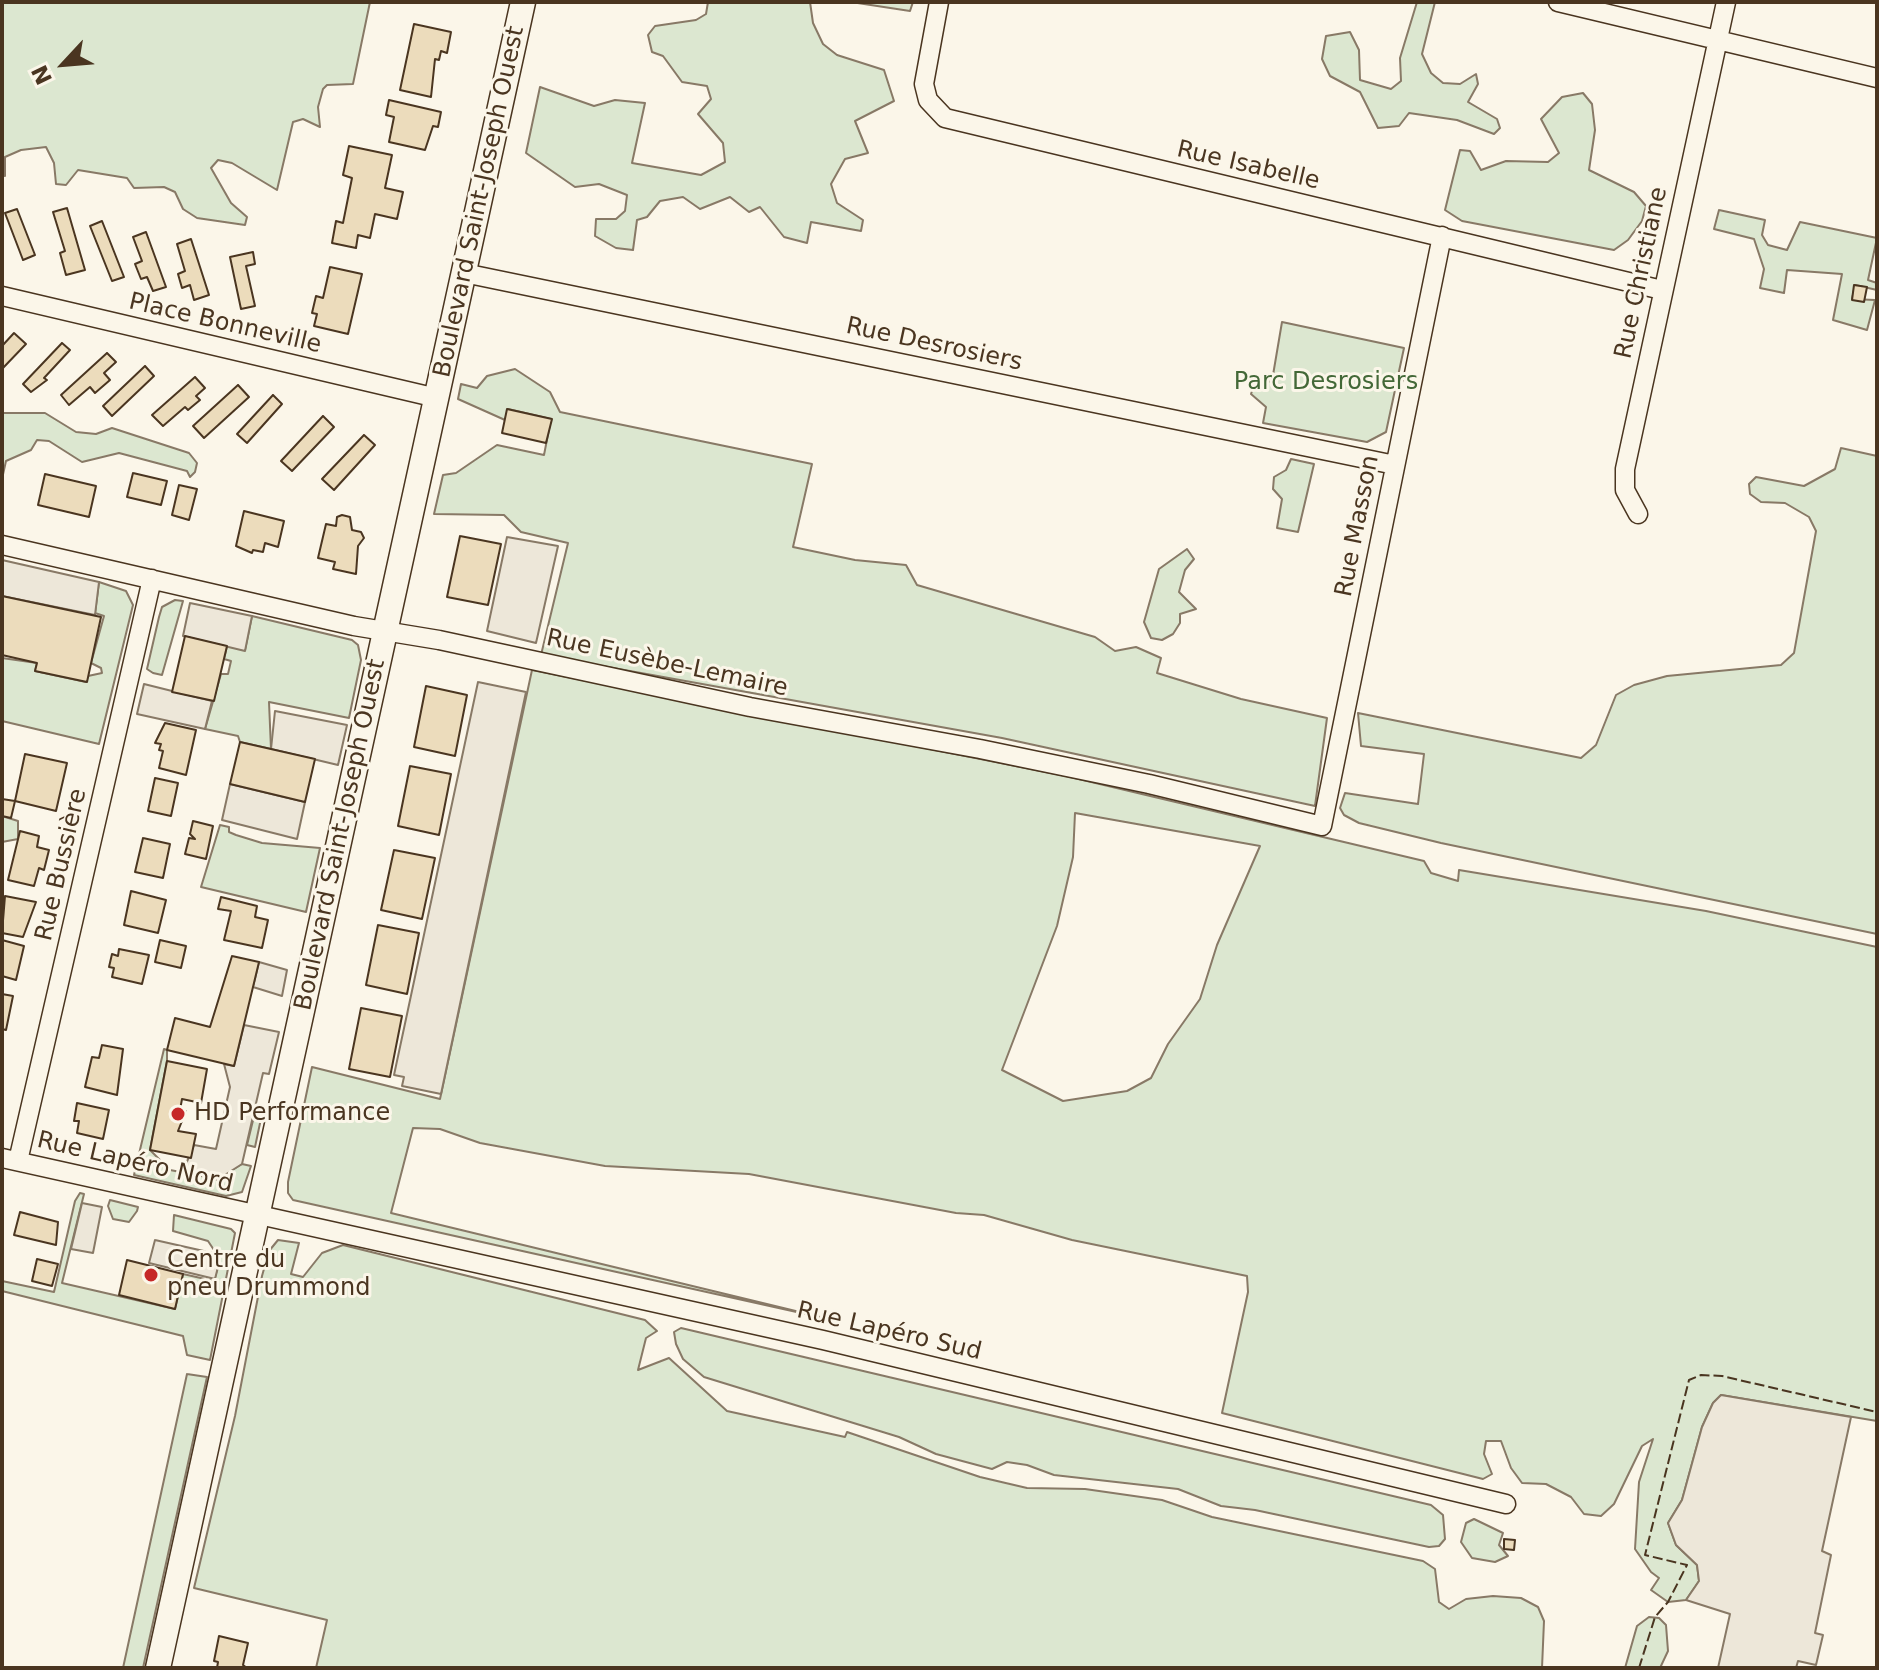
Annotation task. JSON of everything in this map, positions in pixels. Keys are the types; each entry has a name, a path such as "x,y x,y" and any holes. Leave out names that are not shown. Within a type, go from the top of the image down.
{"street":[{"name":"Boulevard Saint-Joseph Ouest","path":"158,1668 523,2"},
{"name":"Rue Isabelle","path":"939,2 924,84 928,100 945,118 1662,290"},
{"path":"1558,2 1877,78"},
{"name":"Rue Christiane","path":"1638,514 1628,499 1624,480 1662,290 1726,2"},
{"name":"Rue Masson","path":"1322,826 1442,236"},
{"name":"Rue Desrosiers","path":"464,273 1395,465"},
{"name":"Place Bonneville","path":"2,296 435,409"},
{"name":"Rue Eusèbe-Lemaire","path":"2,545 386,633 439,640 750,707 980,749 1149,784 1322,826"},
{"name":"Rue Bussière","path":"10,1160 152,579"},
{"name":"Rue Lapéro Nord","path":"10,1160 258,1214"},
{"name":"Rue Lapéro Sud","path":"258,1214 823,1340 1506,1504"}],"green space":[{"path":"2,2 370,2 353,84 327,85 323,89 318,107 320,127 303,119 293,122 277,190 232,163 218,160 211,168 231,203 247,217 245,225 197,218 183,209 175,192 164,187 134,188 127,178 78,170 66,185 56,184 54,163 46,147 21,150 5,157 5,176 2,175"},
{"path":"708,2 810,2 813,23 823,44 837,55 884,70 894,101 855,121 868,153 845,159 831,184 837,203 863,220 861,231 811,222 807,243 784,237 760,207 749,212 730,197 700,209 683,197 660,201 647,217 637,220 633,250 616,248 595,236 596,219 616,219 625,211 627,195 599,184 575,187 526,153 540,87 594,106 615,100 645,103 632,163 701,175 725,162 723,143 698,114 711,99 707,86 682,82 663,56 652,52 648,35 655,26 696,20 706,14"},
{"path":"851,2 913,2 910,11"},
{"path":"1417,2 1435,2 1422,54 1431,73 1443,83 1460,84 1476,74 1478,84 1468,102 1497,119 1500,128 1494,134 1457,120 1409,113 1399,126 1378,128 1360,92 1330,76 1322,59 1326,36 1350,32 1359,50 1360,80 1391,89 1401,81 1400,58"},
{"path":"1583,93 1592,104 1595,130 1589,170 1634,192 1646,206 1642,221 1628,240 1614,250 1462,221 1445,210 1460,150 1470,151 1481,170 1506,161 1548,162 1559,153 1541,119 1562,97"},
{"path":"1719,210 1765,220 1762,235 1768,245 1787,250 1800,222 1877,238 1868,280 1877,283 1877,290 1855,285 1852,299 1875,300 1867,330 1833,320 1842,274 1787,270 1784,293 1760,288 1764,269 1754,239 1714,229"},
{"name":"Parc Desrosiers","path":"1282,322 1404,348 1386,432 1367,442 1263,423 1266,407 1251,394 1254,385 1272,381"},
{"path":"515,369 550,392 560,412 812,464 793,547 855,560 906,565 917,585 1095,637 1115,651 1136,647 1161,658 1157,673 1241,699 1327,718 1315,806 1002,738 541,655 568,543 521,532 504,515 434,514 443,475 456,473 497,445 544,455 551,419 508,409 505,420 458,399 461,384 477,388 487,376"},
{"path":"2,413 45,413 76,432 96,434 112,428 189,453 197,463 195,472 190,477 187,471 119,453 82,462 49,441 37,440 31,450 6,461 2,479"},
{"path":"1841,448 1877,456 1877,934 1441,843 1359,823 1344,815 1340,808 1345,793 1418,804 1424,754 1361,746 1358,713 1581,758 1596,745 1616,695 1634,685 1667,676 1781,665 1794,653 1816,531 1809,517 1785,503 1761,502 1750,494 1749,484 1756,477 1804,486 1835,469"},
{"path":"1291,459 1314,464 1298,532 1277,528 1282,499 1273,489 1274,477 1286,470"},
{"path":"1187,549 1194,559 1185,570 1179,592 1196,609 1180,614 1180,623 1173,634 1162,640 1151,638 1144,622 1159,569"},
{"path":"99,582 126,591 133,605 99,744 2,721 2,658 37,663 35,671 86,682 88,676 102,673 101,668 91,663 104,616 95,613"},
{"path":"175,600 183,601 162,675 153,673 147,669 162,607"},
{"path":"252,616 352,640 358,645 361,660 349,718 269,702 271,749 240,742 238,736 205,729 221,674 228,674 231,661 224,659 227,646 245,650"},
{"path":"532,670 1066,776 1424,861 1431,873 1458,881 1459,870 1706,911 1877,947 1877,1421 1721,1395 1713,1403 1702,1427 1682,1500 1668,1523 1676,1545 1697,1565 1699,1581 1686,1600 1668,1602 1651,1590 1659,1578 1635,1549 1639,1482 1653,1439 1642,1446 1614,1504 1601,1516 1584,1514 1571,1497 1546,1484 1522,1483 1511,1468 1501,1441 1486,1441 1484,1454 1492,1474 1483,1479 1222,1413 1248,1292 1247,1276 1072,1240 984,1215 956,1213 749,1174 605,1166 480,1143 440,1129 413,1128 391,1213 837,1321 293,1200 288,1193 312,1067 440,1099","holes":["1075,813 1260,846 1217,945 1200,999 1168,1044 1151,1078 1127,1091 1063,1101 1002,1070 1057,926 1073,857"]},
{"path":"2,816 18,821 18,839 2,842"},
{"path":"220,825 229,827 229,832 236,835 262,843 320,848 306,912 201,887"},
{"path":"164,1049 167,1050 167,1061 150,1150 170,1170 217,1179 242,1164 251,1166 242,1192 226,1196 134,1175"},
{"path":"256,1108 263,1109 255,1147 247,1145"},
{"path":"80,1193 84,1194 62,1283 175,1309 183,1274 214,1281 220,1259 208,1241 173,1231 174,1215 231,1229 235,1233 210,1360 187,1355 183,1336 2,1291 2,1281 54,1292 75,1201"},
{"path":"110,1200 138,1207 137,1211 129,1222 113,1219 108,1206"},
{"path":"278,1240 299,1243 291,1274 303,1277 322,1253 343,1245 645,1320 657,1331 646,1338 638,1370 669,1358 727,1411 845,1437 847,1432 980,1477 1027,1488 1085,1489 1162,1500 1212,1517 1423,1561 1435,1569 1439,1602 1449,1609 1466,1599 1493,1596 1521,1598 1538,1607 1544,1621 1542,1668 316,1668 327,1620 194,1588 235,1416 262,1276 269,1251"},
{"path":"681,1328 1431,1505 1443,1515 1445,1539 1439,1546 1429,1547 1255,1510 1221,1506 1178,1489 1054,1475 1027,1465 1007,1462 992,1469 936,1454 899,1437 704,1377 683,1359 674,1332"},
{"path":"187,1374 207,1377 143,1668 123,1668"},
{"path":"1474,1519 1503,1533 1499,1545 1508,1556 1495,1562 1472,1558 1461,1542 1466,1523"},
{"path":"1649,1617 1659,1618 1666,1625 1668,1651 1660,1668 1625,1668 1637,1626"}],"shaded area":[{"path":"507,537 558,546 536,643 487,631"},
{"path":"2,560 99,582 95,615 2,596"},
{"path":"190,603 252,616 245,651 183,636"},
{"path":"478,682 526,692 441,1094 402,1086 404,1077 394,1075"},
{"path":"144,684 212,701 205,729 137,714"},
{"path":"275,711 347,725 338,765 271,749"},
{"path":"230,784 305,802 297,839 222,820"},
{"path":"259,962 287,970 282,996 253,987"},
{"path":"244,1025 279,1032 269,1074 263,1073 242,1164 217,1180 183,1171 194,1145 216,1149 230,1087 224,1064 234,1066"},
{"path":"82,1203 102,1207 93,1253 71,1249"},
{"path":"155,1240 217,1254 220,1259 215,1279 149,1263"},
{"path":"1721,1395 1851,1417 1822,1551 1831,1555 1815,1633 1823,1635 1816,1665 1798,1661 1796,1668 1718,1668 1730,1614 1686,1600 1699,1581 1697,1565 1676,1545 1668,1523 1682,1500 1702,1427 1713,1403"}],"building":[{"path":"414,24 451,32 447,53 441,51 439,60 435,59 431,97 400,90"},
{"path":"389,100 441,112 438,127 433,126 425,150 389,142 394,117 386,115"},
{"path":"349,146 392,155 385,188 403,192 397,219 375,214 370,238 358,235 356,248 332,243 336,221 343,223 352,178 343,175"},
{"path":"67,208 85,270 66,275 60,253 65,251 53,212"},
{"path":"17,209 35,255 23,260 5,213"},
{"path":"102,221 124,277 112,281 90,226"},
{"path":"146,232 166,287 153,291 147,277 141,279 135,264 142,261 133,237"},
{"path":"191,239 209,295 194,300 190,285 182,288 178,274 185,271 177,244"},
{"path":"253,252 255,264 246,266 255,306 241,309 230,257"},
{"path":"330,267 362,274 348,334 314,326 317,314 312,313 316,296 323,298"},
{"path":"1854,285 1867,287 1864,302 1852,300"},
{"path":"14,333 26,344 2,369 2,346"},
{"path":"62,343 70,350 44,378 47,380 31,392 23,384"},
{"path":"107,353 116,362 104,373 110,380 95,393 90,387 69,405 61,395"},
{"path":"145,366 154,376 112,416 103,406"},
{"path":"195,377 205,388 196,396 200,400 188,410 185,407 163,426 152,415"},
{"path":"238,385 249,397 204,438 193,426"},
{"path":"273,395 282,404 247,443 237,434"},
{"path":"507,409 552,419 546,443 502,433"},
{"path":"323,416 334,427 292,471 281,461"},
{"path":"364,435 375,445 334,490 322,479"},
{"path":"133,473 167,481 161,505 127,497"},
{"path":"45,474 96,486 89,517 38,505"},
{"path":"179,485 197,489 189,520 172,515"},
{"path":"244,511 284,521 278,547 265,543 263,552 253,550 252,553 236,546"},
{"path":"337,517 350,517 352,530 361,532 364,538 358,546 356,574 333,569 335,562 318,558 326,524 336,526"},
{"path":"460,536 501,544 488,605 447,597"},
{"path":"2,596 101,617 87,682 35,671 37,663 2,655"},
{"path":"185,636 227,646 214,701 172,692"},
{"path":"426,686 467,695 455,756 414,747"},
{"path":"165,723 196,730 186,775 159,768 163,751 159,750 161,744 155,743"},
{"path":"240,742 315,759 305,802 230,784"},
{"path":"25,754 67,763 56,811 15,801"},
{"path":"410,766 451,774 439,835 398,826"},
{"path":"155,778 178,783 171,816 148,811"},
{"path":"2,799 15,801 11,818 2,816"},
{"path":"193,821 213,826 206,859 185,854 189,838 195,839 190,834"},
{"path":"20,831 39,836 37,847 49,850 44,870 39,868 34,886 8,880"},
{"path":"143,838 170,844 163,878 135,872"},
{"path":"394,850 435,858 422,919 381,910"},
{"path":"131,891 166,900 158,933 124,925"},
{"path":"5,896 36,902 23,937 2,933"},
{"path":"221,897 257,906 255,917 268,920 262,948 224,940 231,911 218,909"},
{"path":"378,925 419,933 407,994 366,985"},
{"path":"2,940 24,946 16,980 2,976"},
{"path":"160,940 186,946 181,968 155,962"},
{"path":"119,949 149,955 142,984 112,977 114,968 109,967 112,954 118,956"},
{"path":"232,956 259,962 234,1066 167,1050 175,1018 210,1027"},
{"path":"2,994 13,996 6,1030 2,1029"},
{"path":"361,1008 402,1016 390,1077 349,1069"},
{"path":"102,1045 123,1049 117,1095 85,1087 92,1057 99,1058"},
{"path":"167,1061 207,1069 201,1103 182,1099 180,1110 186,1111 178,1131 196,1134 191,1158 150,1150"},
{"path":"77,1103 109,1110 103,1139 77,1133 79,1121 74,1121"},
{"path":"20,1212 58,1222 56,1245 14,1235"},
{"path":"37,1259 58,1264 52,1286 32,1281"},
{"path":"127,1260 183,1274 175,1309 119,1295"},
{"path":"1504,1539 1515,1540 1514,1550 1504,1549"},
{"path":"219,1636 248,1643 243,1665 247,1668 217,1668 218,1662 214,1661"}],"fence":[{"path":"1639,1668 1655,1617 1668,1602 1687,1565 1645,1555 1689,1380 1701,1375 1722,1376 1877,1412"}],"place":[{"name":"HD Performance","path":"178,1114"},
{"name":"Centre du pneu Drummond","path":"151,1275"}]}
